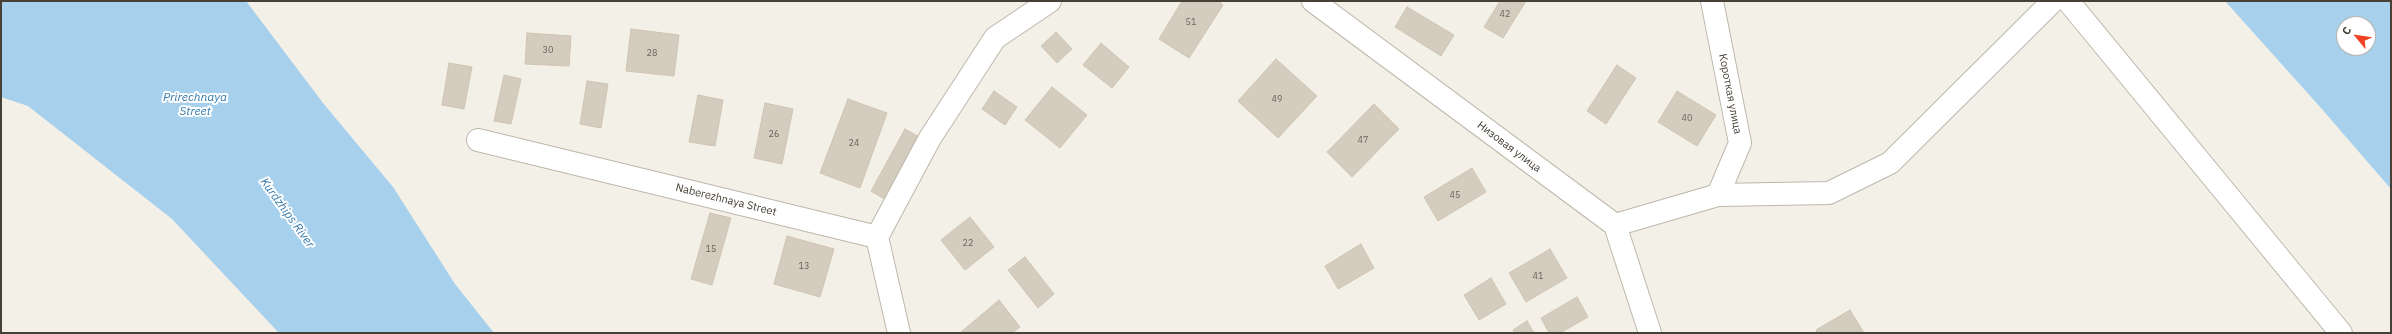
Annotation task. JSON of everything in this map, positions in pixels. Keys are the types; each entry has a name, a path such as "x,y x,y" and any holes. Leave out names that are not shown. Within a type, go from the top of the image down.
{"street":[{"path":"899,333 877,237 930,138 995,38 1050,1"},
{"name":"Низовая улица","path":"1313,1 1615,225"},
{"name":"Короткая улица","path":"1712,1 1740,143 1718,195"},
{"path":"1650,333 1615,225 1718,195 1829,193 1890,163 2053,1"},
{"path":"2068,1 2341,333"},
{"name":"Naberezhnaya Street","path":"478,140 877,237"}],"water":[{"name":"Prirechnaya Street","path":"1,1 246,1 323,103 393,187 455,284 494,333 279,333 172,219 28,106 1,97"},
{"path":"2225,1 2391,1 2391,189 2321,108"}],"building":[{"path":"1182,1 1218,1 1223,5 1189,58 1159,39"},
{"path":"1500,1 1526,1 1503,38 1484,27"},
{"path":"1407,7 1454,35 1441,56 1395,27"},
{"path":"631,29 679,35 674,76 626,71"},
{"path":"1056,32 1072,49 1057,63 1041,46"},
{"path":"527,33 571,36 569,66 525,64"},
{"path":"1101,43 1129,67 1112,88 1083,65"},
{"path":"1276,59 1317,96 1278,138 1238,101"},
{"path":"449,63 472,67 464,109 442,105"},
{"path":"1617,65 1636,78 1606,124 1587,111"},
{"path":"504,75 521,79 511,124 494,121"},
{"path":"587,81 608,84 601,128 580,124"},
{"path":"1052,87 1087,115 1060,148 1025,120"},
{"path":"994,91 1017,107 1005,125 982,109"},
{"path":"1677,91 1716,115 1697,146 1658,122"},
{"path":"698,95 723,100 715,146 689,142"},
{"path":"848,99 887,113 860,188 820,173"},
{"path":"765,103 793,109 782,164 754,158"},
{"path":"1374,104 1399,129 1352,177 1327,152"},
{"path":"905,129 921,138 886,200 871,191"},
{"path":"1472,168 1486,192 1438,221 1424,197"},
{"path":"710,213 731,218 712,285 691,279"},
{"path":"970,217 994,247 965,270 941,240"},
{"path":"787,236 834,249 820,297 774,284"},
{"path":"1361,244 1374,268 1338,289 1325,266"},
{"path":"1550,249 1567,278 1526,302 1509,273"},
{"path":"1025,257 1054,294 1038,308 1008,270"},
{"path":"1491,278 1506,304 1479,320 1464,295"},
{"path":"1577,297 1588,317 1560,333 1549,333 1541,318"},
{"path":"999,300 1020,327 1012,333 960,333"},
{"path":"1850,310 1864,333 1817,333 1816,330"},
{"path":"1527,321 1534,333 1515,333 1513,330"}],"water label":[{"name":"Kurdzhips River","path":"287,213"}]}
